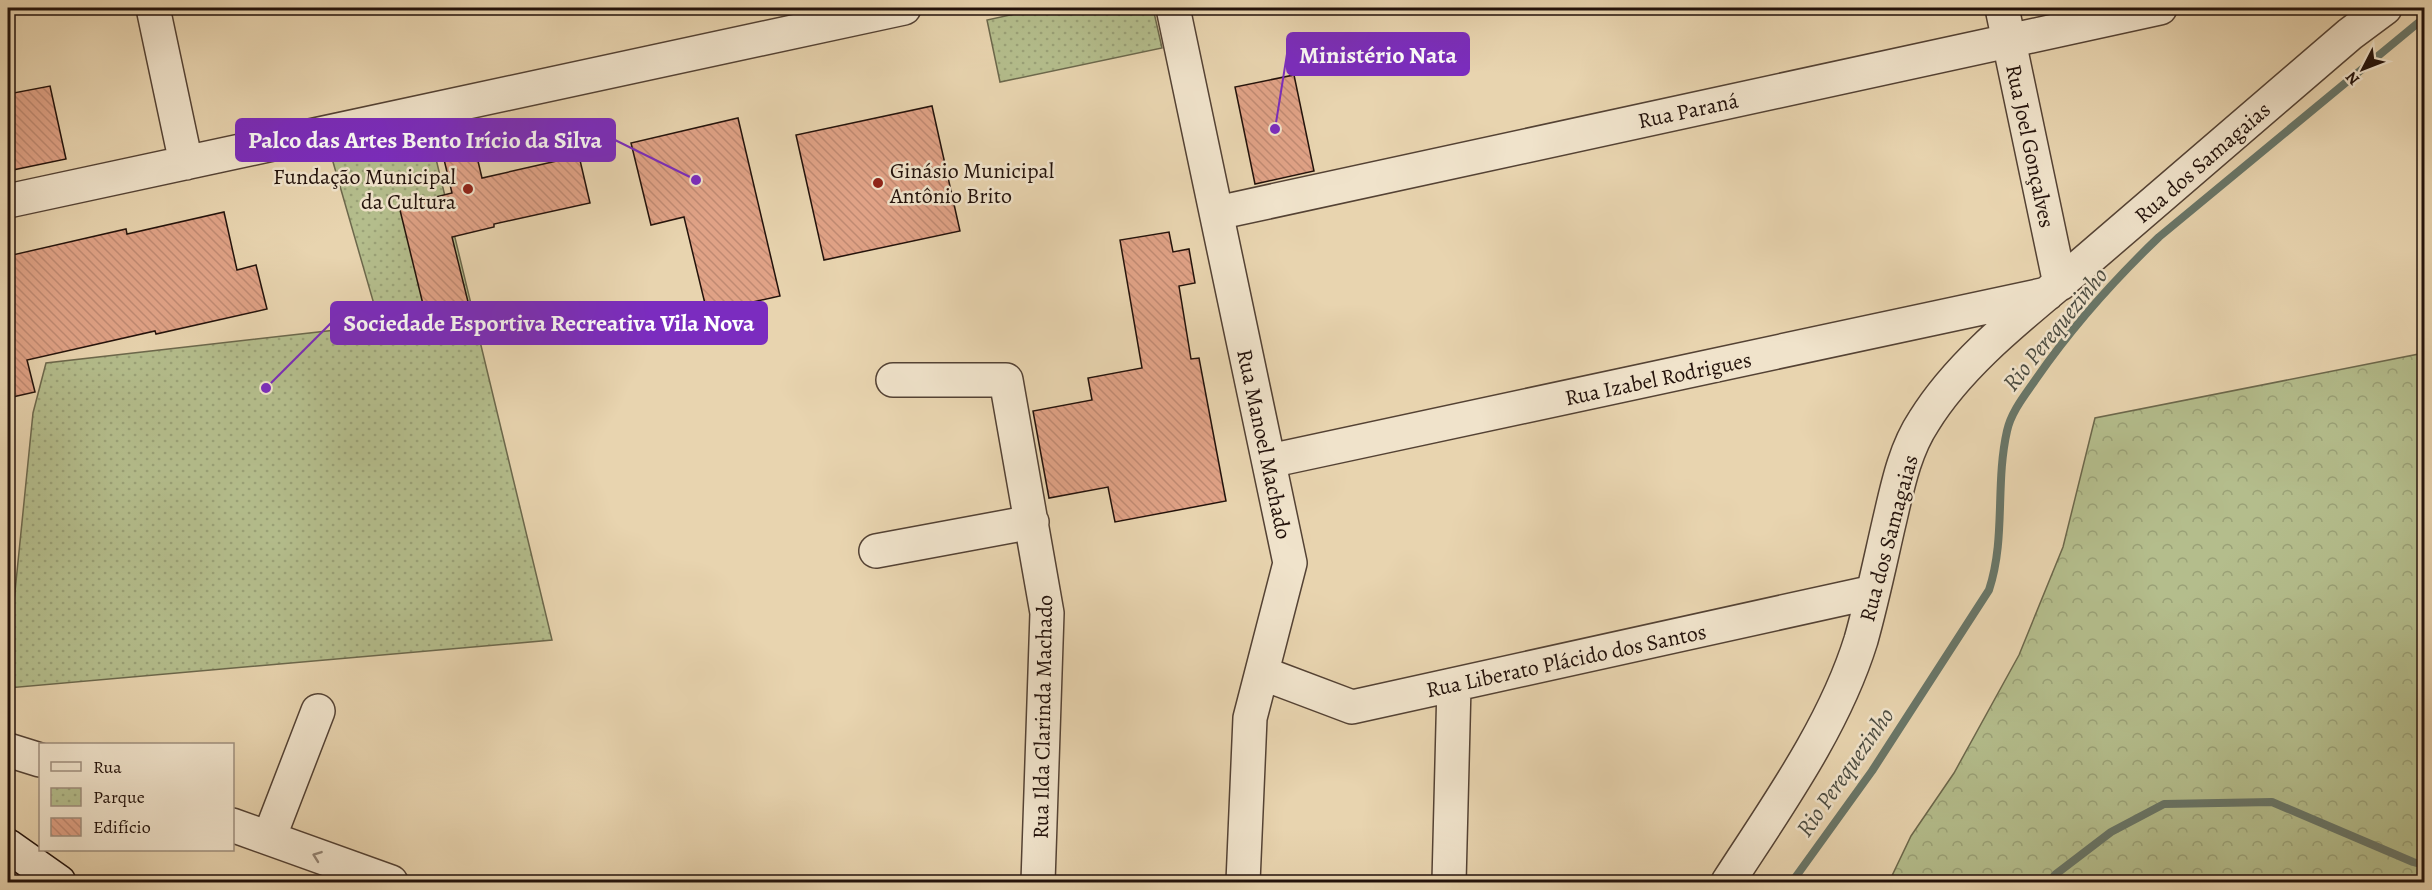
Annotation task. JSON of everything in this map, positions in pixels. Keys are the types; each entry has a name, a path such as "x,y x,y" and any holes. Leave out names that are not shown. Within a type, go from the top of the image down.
{"street":[{"path":"153,8 186,163"},
{"path":"8,201 904,8"},
{"name":"Rua Manoel Machado","path":"1173,8 1290,564 1248,735 1243,882"},
{"name":"Rua Joel Gonçalves","path":"2002,8 2054,289"},
{"name":"Rua Paraná","path":"1217,213 2160,8"},
{"name":"Rua dos Samagaias","path":"1728,882 1771,817 1832,708 1860,642 1874,592 1895,495 1906,459 1922,423 1947,387 1970,363 2347,21 2385,8"},
{"name":"Rua Izabel Rodrigues","path":"1269,461 2054,289"},
{"name":"Rua Ilda Clarinda Machado","path":"893,380 1006,380 1047,613 1038,882"},
{"path":"876,551 1032,522"},
{"name":"Rua Liberato Plácido dos Santos","path":"1262,673 1352,707 1874,592"},
{"path":"1449,882 1454,685"},
{"path":"269,838 318,711"},
{"path":"8,750 39,760"},
{"path":"234,826 392,882"},
{"path":"8,846 59,882"}],"green space":[{"path":"1043,8 1153,8 1162,48 1000,82 987,20"},
{"path":"430,134 552,640 8,688 8,661 33,413 46,363 380,325 331,155"},
{"path":"2424,353 2424,882 1889,882 1911,836 1954,773 2019,655 2063,547 2095,418"}],"building":[{"path":"1294,75 1314,171 1255,184 1235,87"},
{"path":"50,86 66,159 8,171 8,94"},
{"name":"Ginásio Municipal Antônio Brito","path":"932,106 960,231 824,260 796,135"},
{"path":"738,118 780,296 707,312 684,217 651,225 631,143"},
{"path":"474,144 482,178 579,156 590,203 494,224 494,227 452,237 473,322 430,333 399,206 452,193 442,151"},
{"path":"224,212 237,270 256,265 267,309 27,360 35,392 8,398 8,256 126,229 127,234"},
{"path":"1169,232 1173,252 1189,249 1195,283 1179,286 1191,359 1199,358 1226,501 1115,522 1108,487 1049,498 1033,411 1092,400 1088,378 1142,368 1120,240"}],"waterway":[{"name":"Rio Perequezinho","path":"1792,882 1872,771 1989,590 1997,551 2003,451 2007,431 2019,404 2050,360 2125,270 2159,237 2424,18"},
{"path":"2049,882 2056,874 2111,832 2164,804 2272,802 2424,865"}],"place":[{"name":"Ministério Nata","path":"1275,129"},
{"name":"Palco das Artes Bento Irício da Silva","path":"696,180"},
{"name":"Ginásio Municipal Antônio Brito","path":"878,183"},
{"name":"Fundação Municipal da Cultura","path":"468,189"},
{"name":"Sociedade Esportiva Recreativa Vila Nova","path":"266,388"}]}
